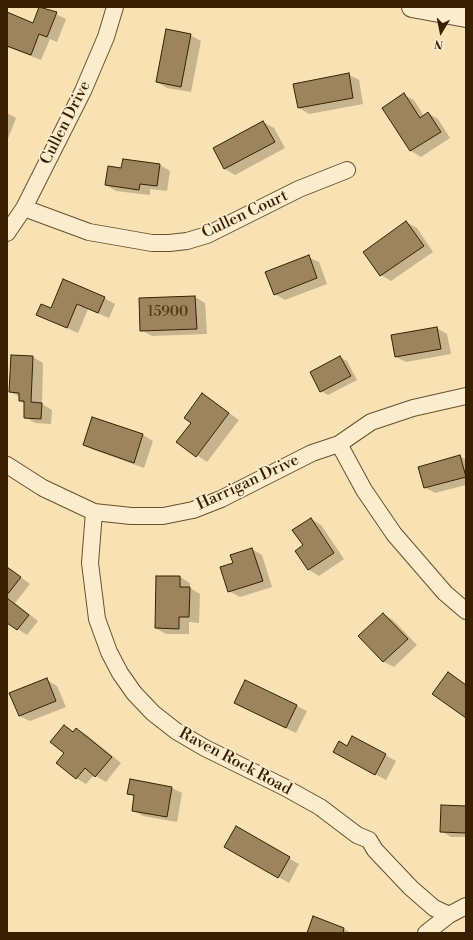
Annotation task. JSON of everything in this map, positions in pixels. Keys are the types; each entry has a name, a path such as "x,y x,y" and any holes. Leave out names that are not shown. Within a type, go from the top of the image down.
{"street":[{"name":"Cullen Drive","path":"7,233 24,208 95,65 115,7"},
{"path":"412,7 466,17"},
{"name":"Cullen Court","path":"24,208 89,232 152,243 187,241 207,235 299,189 347,170"},
{"name":"Harrigan Drive","path":"7,465 43,488 94,512 131,516 157,516 193,510 221,499 312,453 339,444 371,422 413,408 466,396"},
{"path":"339,444 364,490 394,534 445,593 466,611"},
{"name":"Raven Rock Road","path":"94,512 90,563 97,619 109,652 120,673 134,693 153,713 176,731 205,748 284,787 320,807 357,835 369,840 375,850 411,888 434,908 449,915"},
{"path":"426,933 449,915 466,906"}],"building":[{"path":"39,7 57,12 47,37 39,34 31,55 7,46 7,12 33,23"},
{"path":"166,29 191,34 181,87 156,82"},
{"path":"349,73 353,98 298,108 293,84"},
{"path":"404,93 420,118 428,112 441,132 410,151 382,108"},
{"path":"263,121 275,142 224,169 213,148"},
{"path":"123,159 160,164 157,186 140,184 139,190 105,185 108,166 121,168"},
{"path":"406,221 424,246 380,276 363,252"},
{"path":"309,255 317,278 274,295 265,272"},
{"path":"63,279 105,297 98,313 77,304 67,328 36,315 41,304 51,308"},
{"path":"195,296 197,329 140,331 139,298"},
{"path":"437,327 441,349 395,357 391,335"},
{"path":"11,355 33,356 31,402 42,403 41,419 24,418 24,401 19,401 19,393 9,392"},
{"path":"340,356 351,376 320,392 310,372"},
{"path":"202,393 229,413 196,457 176,442 191,423 184,418"},
{"path":"92,417 143,434 134,463 83,445"},
{"path":"460,455 466,477 424,488 418,467"},
{"path":"311,518 334,553 308,570 295,551 303,545 292,530"},
{"path":"252,548 263,581 228,592 220,567 233,563 230,555"},
{"path":"7,567 21,577 7,595"},
{"path":"156,576 180,576 180,587 190,587 189,617 179,617 179,629 155,628"},
{"path":"7,598 29,615 17,630 7,623"},
{"path":"383,613 408,639 383,662 358,636"},
{"path":"448,672 466,685 466,718 432,694"},
{"path":"47,678 56,701 19,716 9,693"},
{"path":"245,680 297,705 286,728 234,703"},
{"path":"64,725 73,732 76,728 112,757 95,777 85,768 76,779 56,763 64,753 50,742"},
{"path":"352,736 386,754 375,775 333,752 339,741 347,746"},
{"path":"130,779 172,787 167,817 132,811 134,795 127,794"},
{"path":"441,805 466,806 466,833 440,832"},
{"path":"236,826 290,857 278,878 224,847"},
{"path":"313,916 344,928 343,933 307,933"}]}
